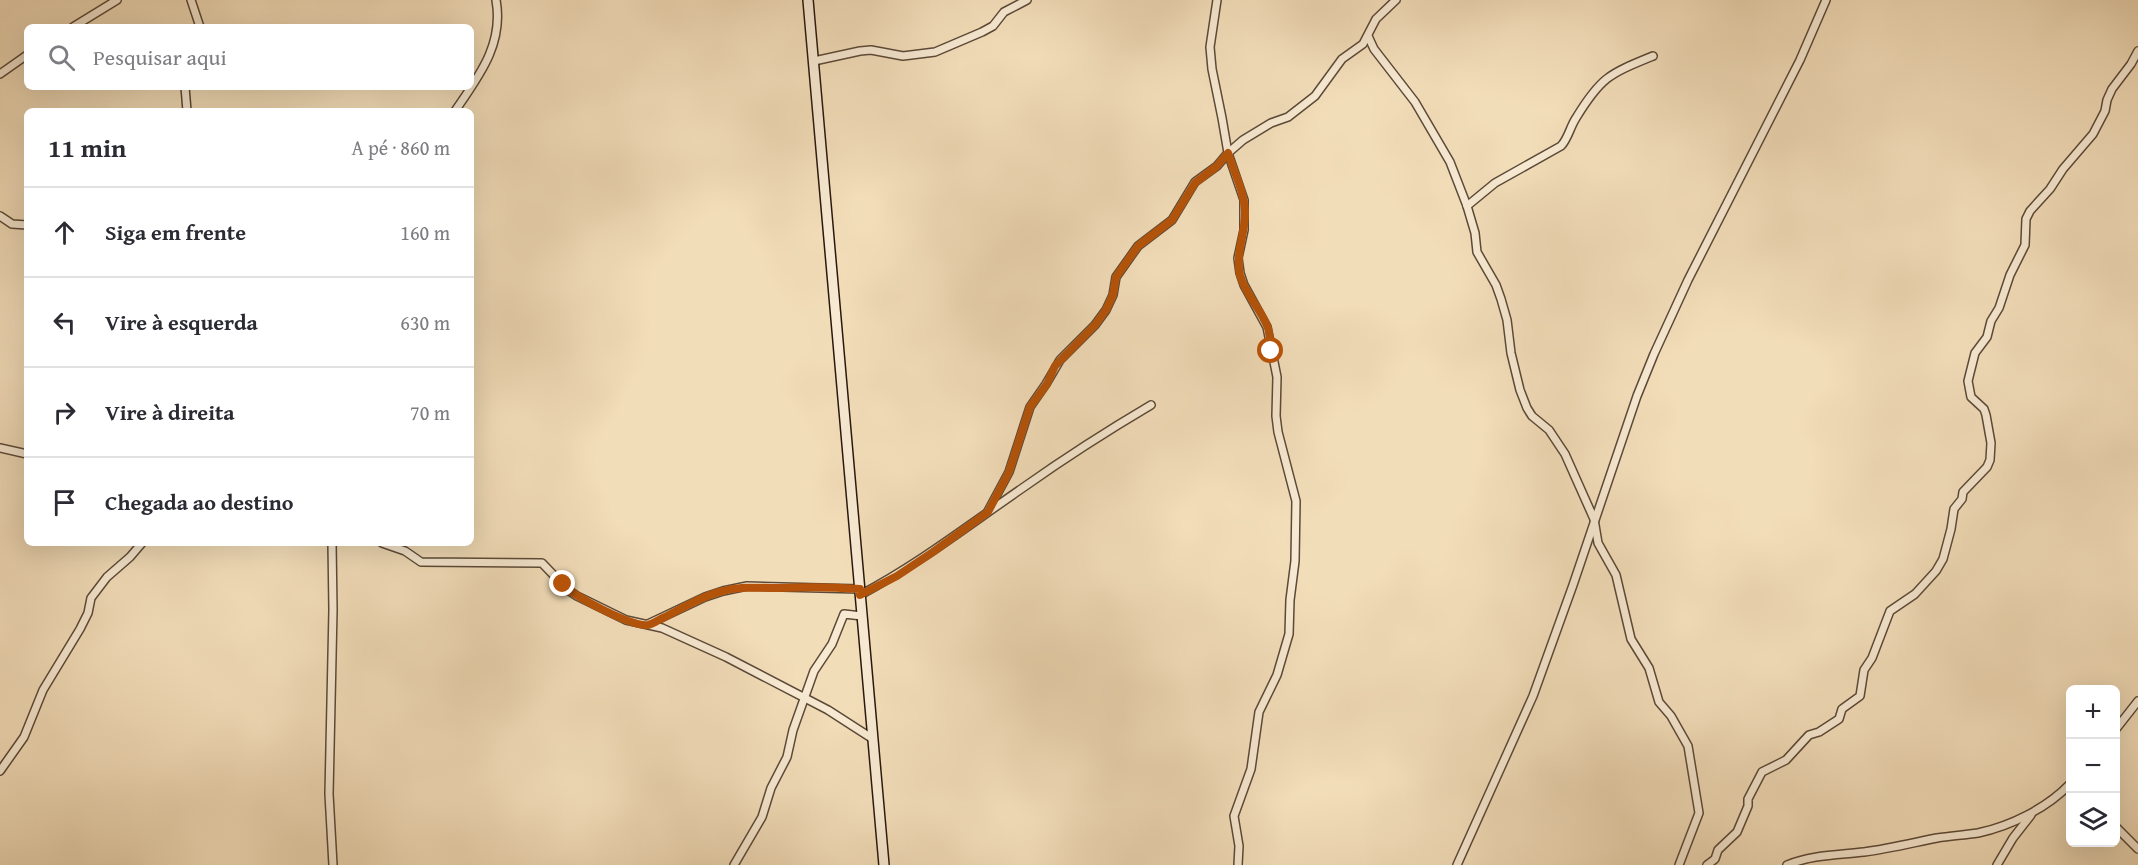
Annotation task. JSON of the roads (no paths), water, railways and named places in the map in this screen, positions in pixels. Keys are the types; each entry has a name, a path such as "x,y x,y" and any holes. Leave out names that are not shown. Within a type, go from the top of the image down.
{"street":[{"path":"78,24 117,0"},
{"path":"191,0 199,24"},
{"path":"474,81 496,38 499,26 496,0"},
{"path":"808,0 884,865"},
{"path":"814,61 871,50 903,56 935,52 993,26 1004,12 1028,0"},
{"path":"1217,0 1210,47 1228,153 1244,200 1244,230 1238,258 1240,273 1267,327 1277,377 1278,432 1296,501 1295,561 1289,634 1277,675 1259,712 1251,768 1234,816 1239,846 1239,865"},
{"path":"988,512 1009,472 1030,407 1047,384 1055,366 1095,325 1106,310 1113,295 1116,277 1138,246 1172,220 1195,183 1217,166 1243,140 1305,106 1342,59 1363,44 1376,19 1396,0"},
{"path":"1457,865 1533,696 1637,396 1659,344 1688,280 1800,60 1826,0"},
{"path":"1368,36 1383,62 1415,102 1450,162 1467,206 1475,233 1477,252 1501,299 1507,320 1510,353 1520,390 1532,416 1549,430 1565,454 1594,519 1598,543 1616,575 1631,639 1649,668 1659,702 1671,716 1688,746 1700,813 1679,865"},
{"path":"1707,865 1715,859 1718,850 1737,832 1748,806 1748,799 1762,772 1785,760 1809,735 1819,732 1839,719 1842,709 1860,696 1864,670 1872,658 1890,611 1923,587 1943,559 1954,509 1962,499 1963,492 1987,467 1992,453 1984,409 1971,398 1968,381 1975,353 1987,337 1991,321 1999,308 2010,276 2022,253 2027,236 2026,219 2063,169 2093,134 2105,111 2112,89 2138,51"},
{"path":"1467,206 1495,183 1561,146 1591,93 1600,83 1616,71 1653,56"},
{"path":"0,75 24,58"},
{"path":"185,90 186,108"},
{"path":"457,108 468,90"},
{"path":"0,216 12,224 24,225"},
{"path":"648,625 705,597 747,586 860,592 924,558 1067,458 1151,405"},
{"path":"0,448 24,453"},
{"path":"0,771 24,737 44,690 84,621 91,598 107,577 139,546"},
{"path":"332,546 329,794 333,865"},
{"path":"391,546 405,551 421,562 542,563 568,590 577,596 626,620 662,628 726,657 845,720 873,739"},
{"path":"734,865 762,817 771,788 787,757 793,730 814,671 832,644 844,614 862,616"},
{"path":"2120,723 2138,701"},
{"path":"1787,865 1811,857 1877,850 1960,834 1977,833 2032,813 2066,788"},
{"path":"1997,865 2013,838 2032,813"},
{"path":"2120,832 2138,849"}]}
